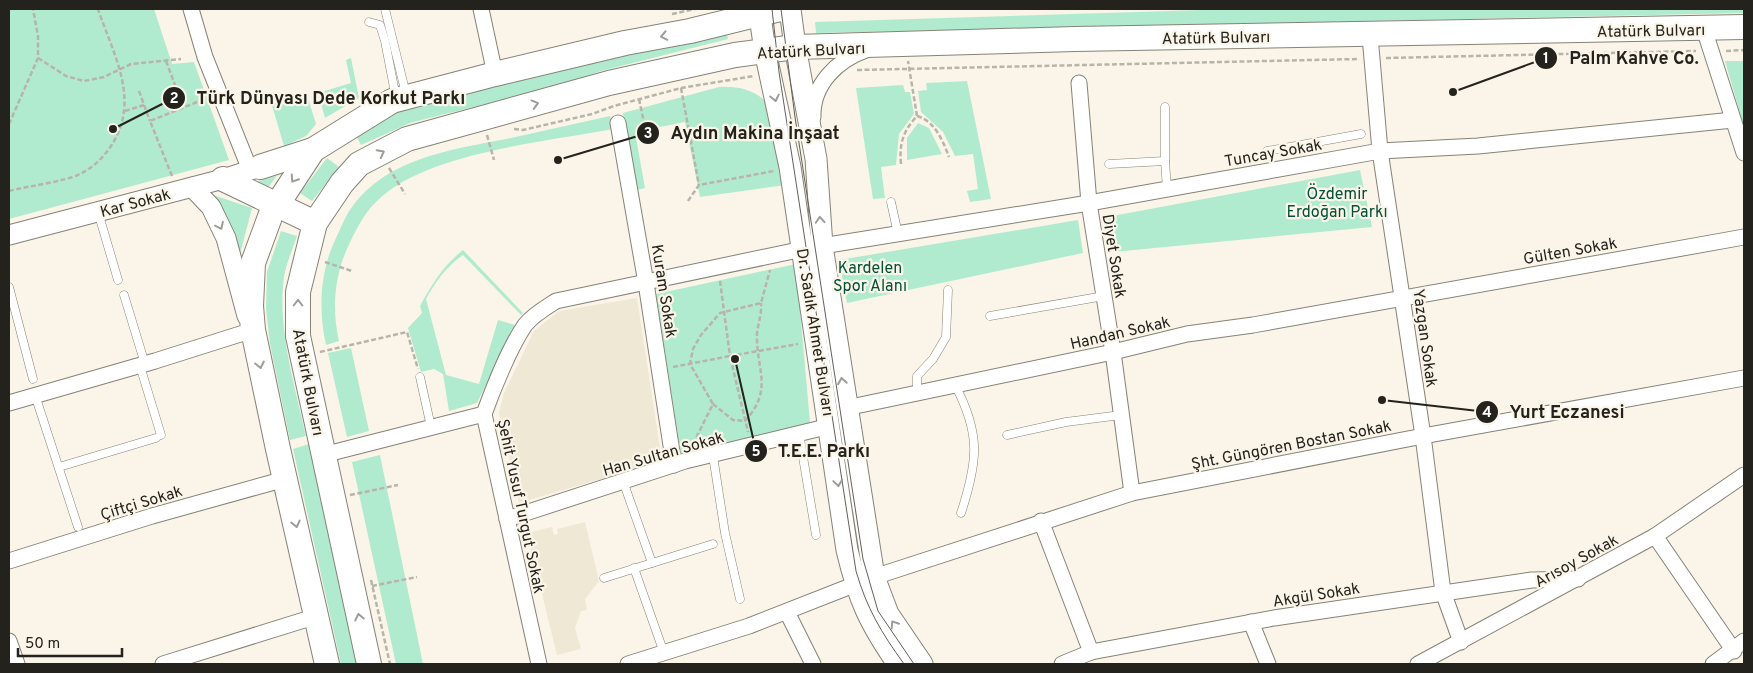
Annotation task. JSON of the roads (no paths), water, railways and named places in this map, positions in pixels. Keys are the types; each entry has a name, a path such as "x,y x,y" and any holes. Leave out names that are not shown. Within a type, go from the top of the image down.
{"main road":[{"name":"Dr. Sadık Ahmet Bulvarı","path":"790,9 795,47 816,159 812,248 817,342 847,550 864,580 922,664"},
{"path":"255,169 313,150 334,135 402,98 626,43 690,31 766,10"},
{"name":"Dr. Sadık Ahmet Bulvarı","path":"766,10 768,62 790,167 812,248 846,408 864,580 863,608 875,631 898,664"},
{"name":"Atatürk Bulvarı","path":"369,664 298,336 298,292 315,223 342,184 359,164 407,139 609,83 768,62 795,47 1075,39 1370,36 1744,27"},
{"path":"334,135 359,164"},
{"path":"313,150 271,214 253,263 251,306 253,330 327,664"},
{"path":"223,179 315,223"}],"street":[{"path":"190,9 220,95 255,169"},
{"path":"481,9 495,74"},
{"path":"690,31 724,18 730,9"},
{"path":"1704,29 1744,153"},
{"name":"Yazgan Sokak","path":"1370,36 1380,151 1423,436 1443,592 1461,642"},
{"path":"816,159 813,111 816,94 843,61 854,54 875,46"},
{"name":"Diyet Sokak","path":"1079,83 1089,203 1114,352 1132,493"},
{"name":"Tuncay Sokak","path":"812,248 1089,203 1380,151 1478,146 1733,120"},
{"name":"Kuram Sokak","path":"618,123 660,370 679,463"},
{"name":"Kar Sokak","path":"9,235 255,169"},
{"path":"9,403 143,365 253,330 242,304 226,238 211,207 184,189"},
{"name":"Gülten Sokak","path":"1402,297 1744,237"},
{"name":"Şehit Yusuf Turgut Sokak","path":"539,664 484,414 496,400 525,325 536,314 556,301 812,248"},
{"name":"Handan Sokak","path":"846,408 1114,352 1188,334 1253,326 1402,297"},
{"name":"Şht. Güngören Bostan Sokak","path":"628,664 787,612 864,580 1132,493 1423,436 1744,378"},
{"path":"323,455 484,414"},
{"name":"Han Sultan Sokak","path":"506,518 679,463 830,426"},
{"name":"Arısoy Sokak","path":"1418,664 1655,536 1744,475"},
{"name":"Çiftçi Sokak","path":"9,561 152,516 285,479"},
{"path":"1042,521 1091,652"},
{"path":"1655,536 1739,646 1713,664"},
{"name":"Akgül Sokak","path":"1062,664 1091,652 1251,622 1532,580 1578,579"},
{"path":"787,612 813,664"},
{"path":"163,664 317,616"},
{"path":"1251,622 1268,664"},
{"path":"9,641 17,664"}],"lane":[{"path":"385,9 402,98"},
{"path":"369,22 380,26 402,98"},
{"path":"1165,107 1165,161 1168,189"},
{"path":"1267,151 1361,134"},
{"path":"1293,147 1294,166"},
{"path":"1108,164 1165,161"},
{"path":"891,202 898,234"},
{"path":"98,212 118,280"},
{"path":"9,287 12,315 33,379"},
{"path":"917,393 917,376 933,359 946,337 948,290"},
{"path":"59,467 158,436 143,365 124,295"},
{"path":"990,316 1104,296"},
{"path":"420,377 431,427"},
{"path":"955,385 968,409 975,443 973,476 961,513"},
{"path":"35,395 78,527"},
{"path":"1007,435 1066,422 1122,415"},
{"path":"800,434 816,535"},
{"path":"713,456 725,534 740,599"},
{"path":"623,481 652,563"},
{"path":"604,578 713,544"},
{"path":"634,568 664,653"}],"tram line":[{"path":"772,9 779,72 856,571 876,620 904,664"},
{"path":"781,9 795,117 863,559 878,611 914,664"}],"place":[{"name":"Palm Kahve Co.","path":"1453,92"},
{"name":"Türk Dünyası Dede Korkut Parkı","path":"113,129"},
{"name":"Aydın Makina İnşaat","path":"558,160"},
{"name":"T.E.E. Parkı","path":"735,359"},
{"name":"Yurt Eczanesi","path":"1382,400"}],"park label":[{"name":"Özdemir Erdoğan Parkı","path":"1337,202"},
{"name":"Kardelen Spor Alanı","path":"870,276"}]}
